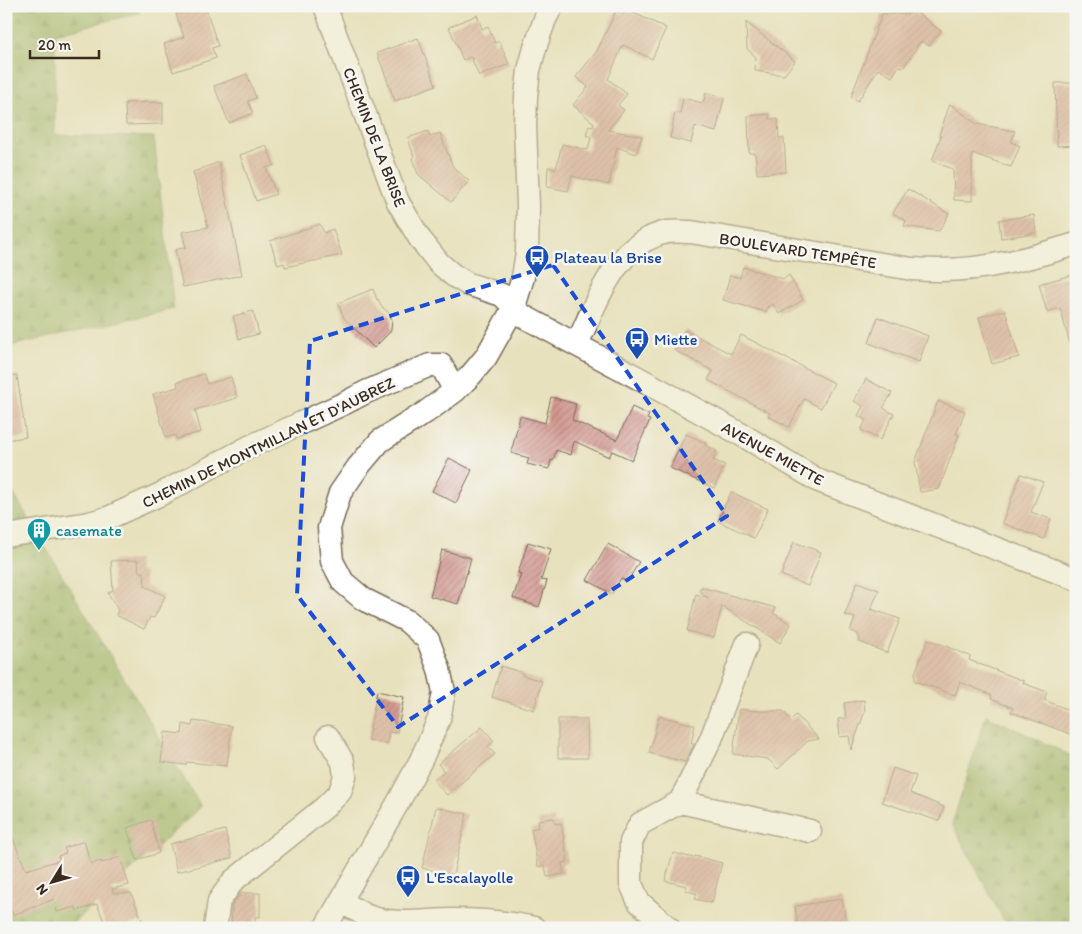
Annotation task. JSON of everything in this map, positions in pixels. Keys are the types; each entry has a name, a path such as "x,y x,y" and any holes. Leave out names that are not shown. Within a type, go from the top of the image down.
{"street":[{"name":"CHEMIN DE LA BRISE","path":"325,6 390,184 398,202 420,239 439,263 453,275 468,284 502,296 514,307"},
{"path":"325,928 421,760 439,719 444,692 439,669 428,640 407,621 363,599 343,582 332,561 329,528 340,493 358,467 380,441 455,391 471,375 486,357 514,307 523,277 526,252 528,206 525,126 529,70 535,48 552,6"},
{"name":"BOULEVARD TEMPÊTE","path":"577,344 600,294 615,268 631,250 648,238 669,232 690,232 912,269 939,270 1004,264 1076,244"},
{"name":"AVENUE MIETTE","path":"514,307 523,316 735,431 819,481 1076,578"},
{"name":"CHEMIN DE MONTMILLAN ET D'AUBREZ","path":"6,536 89,523 108,518 161,494 260,442 366,392 430,365 441,366 455,391"},
{"path":"669,928 639,902 631,884 631,842 640,824 680,802 711,739 747,644"},
{"path":"215,928 219,901 233,881 324,808 340,792 345,776 343,762 328,737"},
{"path":"680,802 810,831"},
{"path":"342,900 365,915 378,919 424,924 453,920 513,923 534,928"}],"highlighted area":[{"path":"553,265 727,516 398,727 297,595 310,341"}],"green space":[{"path":"6,6 137,6 140,13 55,34 55,135 154,137 174,309 6,347"},
{"path":"6,481 201,807 68,928 6,928"},
{"path":"986,715 1076,758 1076,928 1008,928 952,824"}],"building":[{"path":"198,6 205,6 218,46 212,48 216,58 173,72 164,44 184,37 176,14"},
{"path":"625,9 666,28 652,59 623,45 608,79 627,94 618,105 624,110 608,130 642,136 636,154 617,147 609,185 572,176 568,191 547,187 548,167 556,169 562,144 588,150 591,137 586,135 589,126 593,127 594,123 573,105 588,87 576,77 597,51 616,11 623,14"},
{"path":"915,11 941,31 929,46 921,41 904,67 899,66 892,77 878,69 858,101 851,97 882,14 908,14"},
{"path":"477,15 482,29 488,26 495,43 499,41 509,64 479,76 471,57 463,60 449,27"},
{"path":"746,22 795,61 784,75 755,71 756,57 747,49"},
{"path":"418,38 436,85 395,101 377,53"},
{"path":"247,74 256,98 248,101 253,113 229,123 214,86"},
{"path":"1055,83 1076,83 1076,145 1057,146"},
{"path":"706,93 724,98 716,132 695,126 691,143 670,138 675,113 680,114 683,98 703,103"},
{"path":"163,102 163,124 126,125 125,103"},
{"path":"950,104 977,124 1015,131 1011,142 1020,146 1011,167 972,153 972,201 954,200 953,169 932,161"},
{"path":"769,114 769,119 778,119 779,138 784,138 786,172 757,174 755,153 749,153 748,116"},
{"path":"428,131 430,137 440,133 453,167 469,181 451,202 418,174 412,158 414,157 408,138"},
{"path":"266,145 274,165 266,168 276,194 256,201 240,155"},
{"path":"219,162 242,275 183,287 175,250 186,247 182,232 208,227 193,172"},
{"path":"908,189 949,214 939,231 904,226 906,221 893,213"},
{"path":"1034,215 1036,233 1001,238 999,220"},
{"path":"320,224 324,233 333,229 342,255 285,267 284,263 278,265 270,241"},
{"path":"743,267 784,279 789,275 803,300 779,314 773,304 768,306 766,312 723,300 730,275 740,278"},
{"path":"1076,274 1076,343 1070,344 1060,308 1047,312 1039,284"},
{"path":"373,289 377,300 389,313 392,320 391,330 374,348 344,318 338,303"},
{"path":"1005,310 1019,357 992,364 979,317"},
{"path":"253,311 259,334 239,339 233,316"},
{"path":"878,317 928,336 919,362 869,343"},
{"path":"685,330 731,354 741,335 834,383 821,408 804,399 789,427 768,416 770,413 708,380 713,371 674,350"},
{"path":"204,374 207,384 231,377 237,398 195,410 201,432 176,439 175,435 166,438 153,394 178,387 177,382"},
{"path":"17,375 26,437 6,440 6,376"},
{"path":"866,379 892,393 883,408 894,414 880,440 861,430 866,420 858,416 863,406 854,401"},
{"path":"551,397 576,404 572,420 617,440 632,407 649,415 647,419 650,420 632,460 612,451 609,457 574,441 571,455 556,450 549,469 527,464 529,458 511,453 520,416 545,423"},
{"path":"938,401 965,411 956,434 959,435 939,489 920,492 915,462"},
{"path":"686,434 706,443 705,445 717,451 713,460 725,465 714,488 670,468"},
{"path":"449,458 472,470 456,503 432,491"},
{"path":"1021,474 1043,482 1031,512 1051,519 1044,539 1002,523"},
{"path":"731,492 768,509 754,538 718,521"},
{"path":"528,542 551,549 541,580 547,581 539,607 513,598 521,574 518,573"},
{"path":"794,542 821,552 808,586 781,575"},
{"path":"608,544 639,562 627,582 621,578 612,594 587,580"},
{"path":"442,550 471,558 458,604 430,596"},
{"path":"138,560 139,572 144,572 145,586 165,596 154,618 150,617 144,629 116,615 118,610 108,593 113,590 111,561"},
{"path":"857,582 879,590 871,609 900,619 887,653 860,642 858,634 850,631 855,618 845,615"},
{"path":"701,587 776,608 773,613 791,624 780,643 722,606 714,638 687,631 696,594 709,598 699,591"},
{"path":"928,639 970,656 969,660 1047,692 1044,700 1076,713 1076,736 1011,712 1013,708 991,699 992,695 960,682 955,695 915,681 915,673"},
{"path":"501,666 542,681 534,710 492,697"},
{"path":"377,691 404,697 397,733 389,732 387,744 368,740"},
{"path":"864,700 865,711 851,750 849,736 840,737 838,719 846,718 844,703"},
{"path":"739,709 783,711 791,720 796,715 819,739 808,741 778,769 768,759 733,754"},
{"path":"659,716 695,725 691,744 694,744 685,762 649,753"},
{"path":"558,719 587,719 588,758 558,758"},
{"path":"193,721 232,726 227,766 187,762 186,765 161,762 165,732 182,734 183,724 192,726"},
{"path":"482,727 494,741 488,747 495,754 447,795 433,780 444,771 438,764"},
{"path":"893,768 916,776 910,793 944,807 939,821 882,802"},
{"path":"436,807 467,814 453,875 422,868"},
{"path":"554,818 555,824 561,823 568,862 562,863 564,874 547,877 545,865 538,867 531,829 539,827 538,820"},
{"path":"151,820 159,853 137,860 127,828"},
{"path":"6,824 26,870 60,860 58,856 66,853 64,848 84,841 91,864 101,861 102,863 120,857 129,885 112,889 113,893 131,893 142,920 124,928 107,928 97,904 77,911 76,907 57,912 54,899 13,915 6,898"},
{"path":"225,830 232,858 177,872 170,844"},
{"path":"673,853 722,863 712,903 695,899 697,894 685,890 687,886 665,881"},
{"path":"241,893 260,893 260,917 255,917 255,928 231,928 232,906"},
{"path":"842,899 847,928 798,928 795,906"}],"place":[{"name":"Plateau la Brise","path":"537,278"},
{"name":"Miette","path":"637,360"},
{"name":"casemate","path":"39,551"},
{"name":"L'Escalayolle","path":"408,898"}]}
